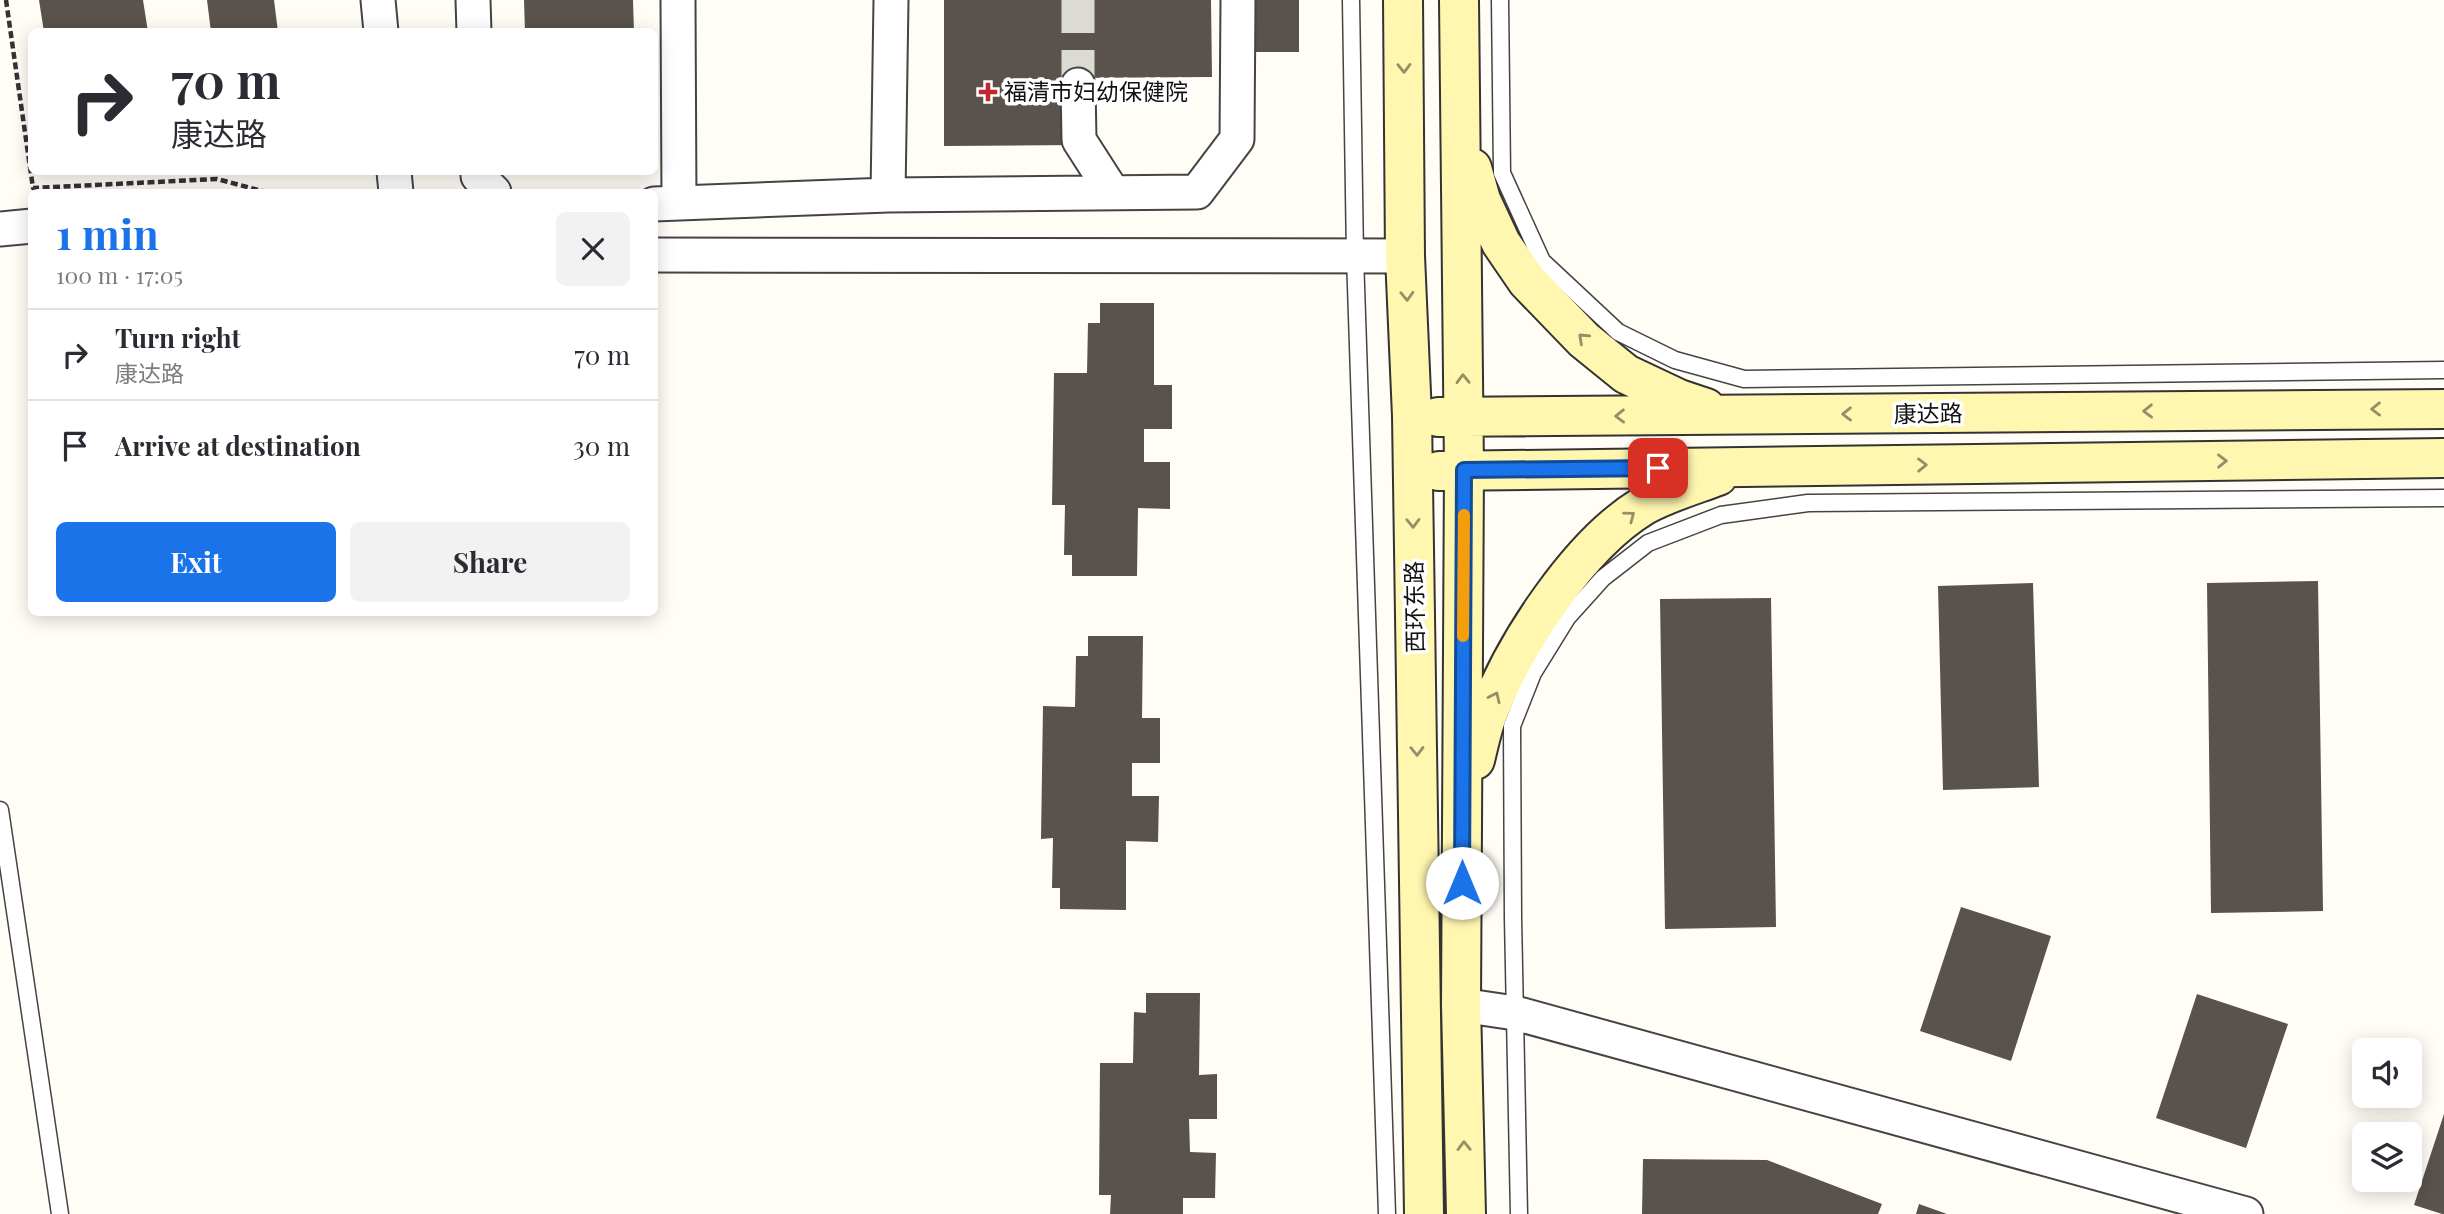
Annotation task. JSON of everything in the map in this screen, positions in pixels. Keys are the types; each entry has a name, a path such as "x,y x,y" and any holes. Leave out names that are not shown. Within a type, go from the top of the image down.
{"street":[{"path":"378,0 381,28"},
{"path":"473,0 474,28"},
{"path":"678,0 667,203 888,195 1197,192 1237,139 1238,0"},
{"path":"888,195 891,0"},
{"name":"西环东路","path":"1403,0 1405,256 1412,416 1424,1214"},
{"name":"西环东路","path":"1460,0 1464,418 1461,1005 1466,1214"},
{"path":"1079,85 1079,140 1113,193"},
{"path":"1461,130 1481,200 1501,243 1527,281 1584,340 1626,374 1679,399 1727,415"},
{"path":"478,175 491,189"},
{"path":"0,229 28,226"},
{"path":"658,256 1405,256"},
{"name":"康达路","path":"1412,416 1464,418 2444,409"},
{"path":"1412,471 2444,458"},
{"path":"1462,809 1487,714 1516,652 1560,587 1602,537 1644,506 1741,467"},
{"path":"1461,1005 1515,1013 2246,1214"}],"lane":[{"path":"1351,0 1355,256 1388,1214"},
{"path":"1500,0 1502,173 1542,261 1618,332 1675,360 1744,379 2444,370"},
{"path":"1519,1214 1512,726 1533,673 1567,618 1603,578 1648,543 1721,515 1808,503 2444,498"},
{"path":"0,810 60,1214"}],"path":[{"path":"6,0 28,153"},
{"path":"31,175 33,188 216,180 253,189"}],"building":[{"path":"39,0 143,0 147,28 43,28"},
{"path":"207,0 274,0 278,28 210,28"},
{"path":"524,0 633,0 634,28 525,28"},
{"path":"944,0 1211,0 1212,77 1071,78 1072,145 944,146"},
{"path":"1251,0 1299,0 1299,52 1251,52"},
{"path":"1100,303 1154,303 1154,385 1172,385 1172,429 1144,429 1144,462 1170,462 1170,509 1138,508 1137,576 1072,576 1072,555 1064,555 1065,505 1052,505 1054,373 1087,373 1088,323 1100,323"},
{"path":"2318,581 2323,911 2211,913 2207,583"},
{"path":"2033,583 2039,787 1943,790 1938,586"},
{"path":"1771,598 1776,927 1665,929 1660,599"},
{"path":"1088,636 1143,636 1142,718 1160,718 1160,763 1132,763 1132,796 1159,796 1158,842 1126,841 1126,910 1060,909 1060,888 1052,888 1053,838 1041,839 1043,706 1075,707 1076,656 1088,656"},
{"path":"1961,907 2051,936 2011,1061 1920,1031"},
{"path":"1146,993 1200,993 1199,1075 1217,1074 1217,1119 1189,1119 1190,1152 1216,1153 1215,1198 1183,1198 1183,1214 1110,1214 1111,1195 1099,1195 1100,1063 1133,1063 1134,1012 1146,1013"},
{"path":"2197,994 2288,1024 2246,1148 2156,1118"},
{"path":"2444,1114 2444,1214 2414,1205 2418,1192 2422,1192 2422,1181"},
{"path":"1643,1159 1767,1160 1882,1204 1878,1214 1642,1214"},
{"path":"1919,1204 1947,1214 1916,1214"}],"tunnel":[{"path":"1078,0 1078,85"}],"slow traffic":[{"path":"1463,636 1464,515"}],"place":[{"name":"福清市妇幼保健院","path":"988,92"}],"route":[{"path":"1462,883 1464,470 1658,468"}]}
